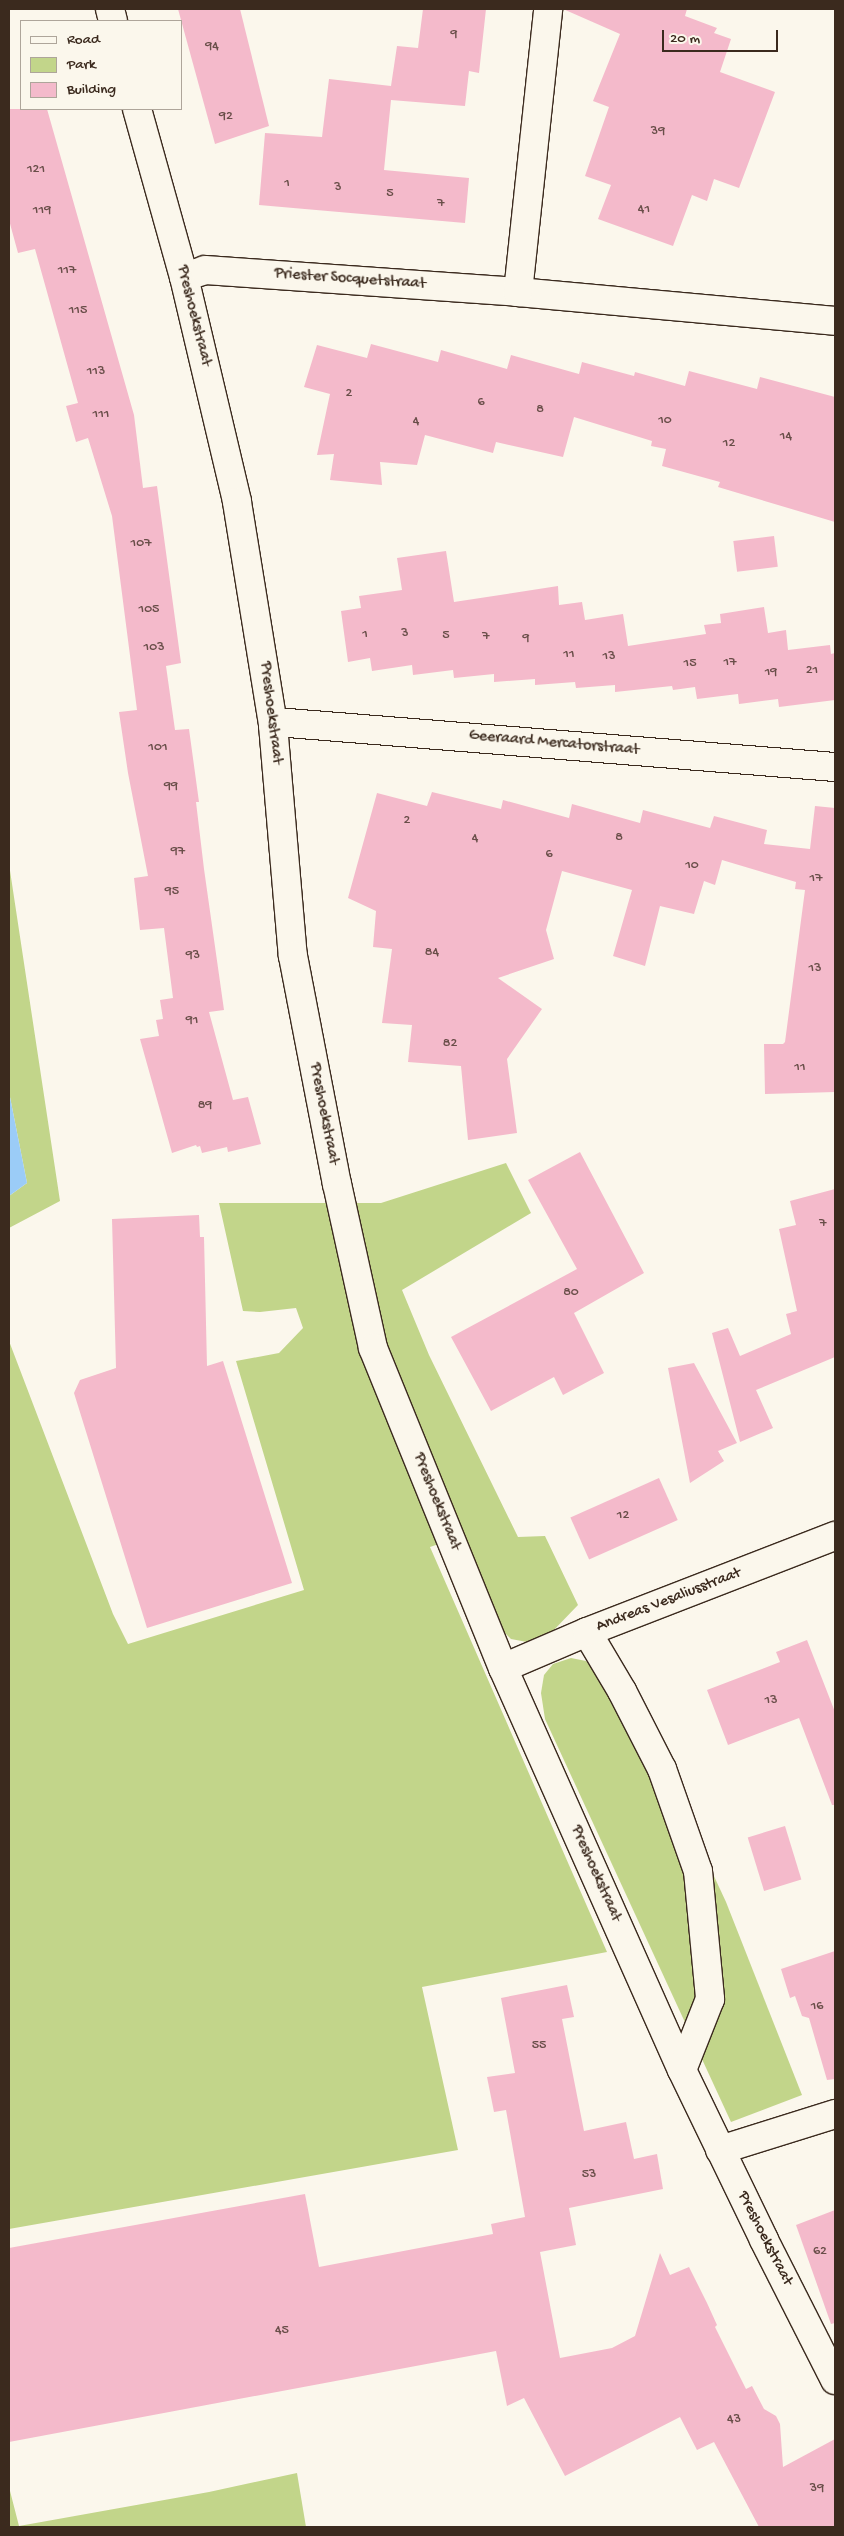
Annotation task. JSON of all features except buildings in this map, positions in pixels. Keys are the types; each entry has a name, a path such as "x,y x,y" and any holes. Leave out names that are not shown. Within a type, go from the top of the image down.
{"street":[{"path":"518,292 548,9"},
{"name":"Preshoekstraat","path":"137,110 184,277 237,502 274,725 293,956 337,1184 373,1348 503,1668 682,2070 764,2240 835,2380"},
{"name":"Priester Socquetstraat","path":"184,277 205,270 518,292 835,321"},
{"name":"Geeraard Mercatorstraat","path":"274,725 288,723 835,767"},
{"name":"Andreas Vesaliusstraat","path":"503,1668 587,1632 835,1536"},
{"path":"587,1632 622,1691 662,1769 698,1871 710,1999 682,2070"},
{"path":"720,2150 835,2114"}],"green space":[{"path":"9,864 60,1201 9,1228 9,1196 27,1183 9,1092"},
{"path":"506,1163 531,1213 402,1290 429,1355 518,1537 545,1536 578,1605 550,1634 527,1642 511,1639 499,1627 462,1536 430,1547 607,1952 422,1987 458,2150 9,2229 9,1341 113,1614 128,1644 304,1590 236,1361 279,1353 303,1328 296,1308 260,1312 243,1311 219,1203 381,1203"},
{"path":"571,1658 586,1661 613,1687 679,1801 726,1902 802,2095 731,2122 545,1719 541,1693 544,1675 553,1664"},
{"path":"297,2473 306,2527 9,2527 9,2487 19,2526 209,2492"}],"water":[{"path":"9,1092 27,1183 9,1196"}]}
